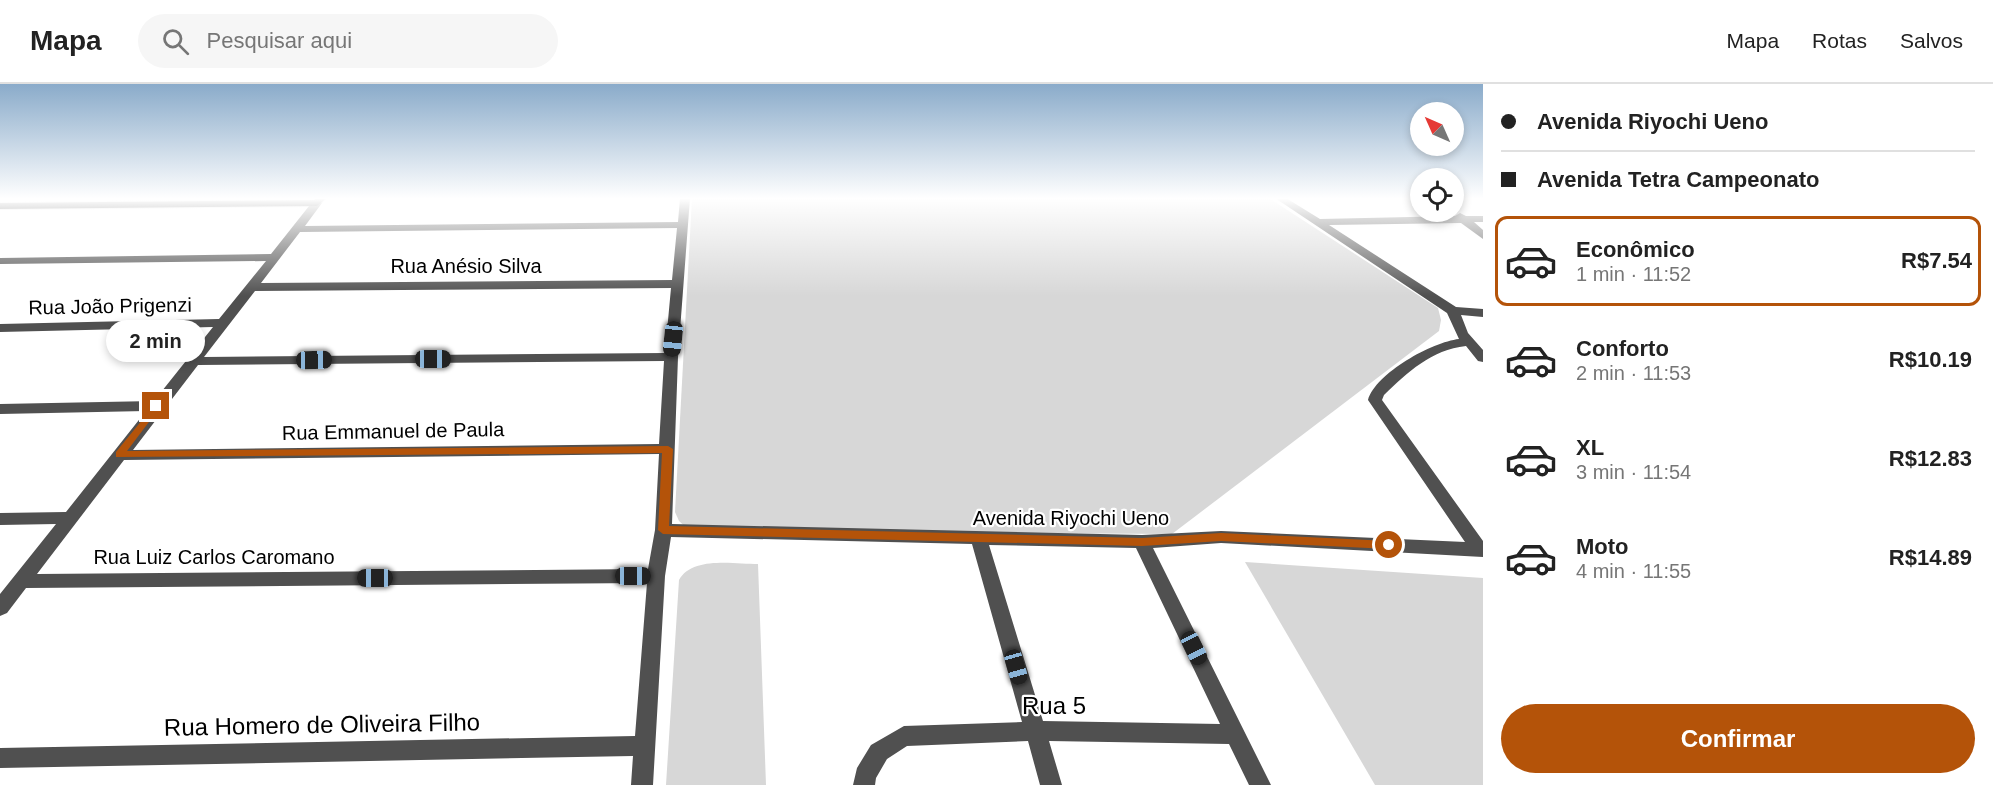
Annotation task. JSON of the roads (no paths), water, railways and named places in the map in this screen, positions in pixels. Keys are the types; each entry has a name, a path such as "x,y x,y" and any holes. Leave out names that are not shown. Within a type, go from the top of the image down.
{"street":[{"path":"0,608 156,406 195,361 221,323 296,231"},
{"path":"642,785 657,576 663,530 671,357 683,231"},
{"path":"1334,231 1453,311 1483,313"},
{"path":"0,261 274,257"},
{"name":"Rua Anésio Silva","path":"252,287 679,284"},
{"path":"1453,311 1457,327 1467,342 1483,358"},
{"name":"Rua João Prigenzi","path":"0,328 221,323"},
{"name":"Avenida Riyochi Ueno","path":"1467,342 1444,344 1429,350 1375,396 1379,409 1452,514 1481,549"},
{"path":"195,361 671,357"},
{"path":"0,409 156,406"},
{"name":"Rua Emmanuel de Paula","path":"119,455 668,449"},
{"path":"0,519 69,518"},
{"name":"Avenida Riyochi Ueno","path":"663,530 1142,542 1221,537 1481,549"},
{"path":"979,539 1051,785"},
{"path":"1142,542 1260,785"},
{"name":"Rua Luiz Carlos Caromano","path":"23,581 657,576"},
{"name":"Rua 5","path":"864,785 865,776 879,752 904,736 1035,731 1235,734"},
{"name":"Rua Homero de Oliveira Filho","path":"0,758 644,746"}]}
